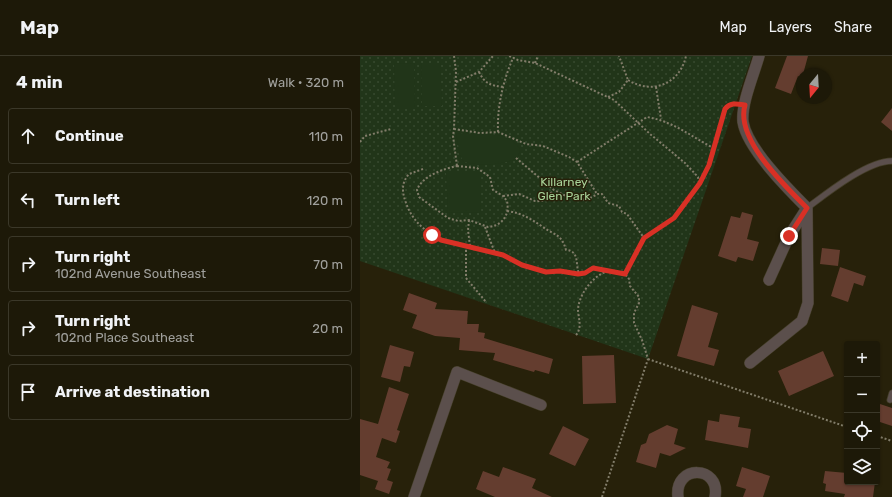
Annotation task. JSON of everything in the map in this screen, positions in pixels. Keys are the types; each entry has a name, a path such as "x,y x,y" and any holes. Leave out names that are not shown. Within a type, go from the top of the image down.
{"street":[{"path":"750,363 796,326 806,312 808,303 807,208 783,185 754,147 743,121 745,105 759,56"},
{"path":"769,280 789,236 807,208"},
{"path":"414,497 457,372 541,405"},
{"path":"678,497 681,480 691,473 697,472 708,476 712,480 715,486 715,497"}],"lane":[{"path":"807,208 856,174 886,161 892,161"},
{"path":"890,400 892,393"}],"path":[{"path":"454,56 456,82 453,136 456,166"},
{"path":"456,82 479,72 493,56"},
{"path":"509,56 535,63 566,79 608,97 685,163 700,180"},
{"path":"535,63 538,56"},
{"path":"619,56 628,80 638,86 656,87 668,83 677,76 683,67 686,56"},
{"path":"498,132 498,117 503,86 513,58"},
{"path":"479,72 483,81 492,85 503,86"},
{"path":"608,97 618,92 628,80"},
{"path":"656,87 661,119"},
{"path":"625,274 644,238 674,218 697,187 709,165 725,109 732,104 745,105"},
{"path":"576,162 647,117 661,119 679,127 713,148"},
{"path":"454,129 480,133 498,132 526,144 544,146 576,162 597,194"},
{"path":"360,142 365,136 391,130"},
{"path":"516,158 554,190 581,200 590,199 597,194 602,194 610,204 620,206 622,212 627,214 644,238"},
{"path":"456,166 470,167 487,174 490,177 493,190 503,196 507,201 505,218 498,224 485,227 469,220 458,221 448,218 418,197 417,193 419,186 432,175 447,168 456,166"},
{"path":"423,169 411,172 403,183 404,199 412,216 420,226 431,235 441,240 495,253 539,270 578,274 585,273 593,268 625,274 629,279 630,286 639,297 639,303 634,313 634,323 642,340 648,359 602,497"},
{"path":"503,196 519,194 535,201 542,202 554,190"},
{"path":"507,211 527,216 544,228 558,235 566,250 576,255 578,274"},
{"path":"469,220 468,230 470,247"},
{"path":"485,227 495,253"},
{"path":"466,246 466,278 486,302"},
{"path":"576,335 580,326 578,309 584,292 593,281 606,271"},
{"path":"648,359 844,425"},
{"path":"880,437 892,441"}],"green space":[{"name":"Killarney Glen Park","path":"360,56 752,56 648,359 360,261"},
{"path":"414,63 415,107 395,107 394,64"},
{"path":"421,63 440,63 442,106 422,106"},
{"path":"464,133 495,135 509,139 520,149 518,158 491,164 464,162 460,155 456,134"},
{"path":"446,172 480,172 481,212 448,213"}],"building":[{"path":"787,56 808,56 805,68 796,68 796,81 791,94 775,88"},
{"path":"892,108 892,131 881,122"},
{"path":"742,212 753,215 747,239 759,242 753,261 738,257 736,262 718,256 731,216 740,218"},
{"path":"822,248 840,250 838,266 820,264"},
{"path":"840,267 866,276 863,286 854,283 848,302 831,296"},
{"path":"409,293 437,303 435,309 468,311 467,324 479,324 478,332 485,333 484,338 553,359 549,374 535,370 534,372 493,360 495,353 459,350 460,338 435,336 412,328 417,315 403,310"},
{"path":"692,305 718,313 708,347 719,350 714,366 677,356"},
{"path":"390,345 414,352 410,367 404,366 400,382 381,377"},
{"path":"823,351 834,376 789,396 778,371"},
{"path":"614,355 616,403 583,404 582,356"},
{"path":"389,387 409,394 397,430 400,431 396,443 382,438 376,457 390,462 387,468 391,469 387,480 393,482 389,494 375,489 378,481 360,475 360,419 378,424"},
{"path":"880,404 892,408 892,426 880,422"},
{"path":"720,414 740,417 738,427 751,429 748,448 705,440 708,420 719,422"},
{"path":"667,425 678,429 674,444 686,448 670,456 660,453 656,468 636,462 641,445 646,443 649,434"},
{"path":"563,426 589,439 575,466 549,454"},
{"path":"503,467 536,479 532,488 552,497 495,497 476,489 483,471 499,477"},
{"path":"742,467 770,476 763,497 743,497 746,489 736,486"},
{"path":"825,471 844,473 844,485 875,485 873,497 844,497 845,494 825,491 826,484 823,483"}],"route":[{"path":"432,235 441,240 503,255 522,265 546,272 560,271 578,274 585,273 593,268 611,273 625,274 637,254 644,238 674,218 700,183 700,180 709,165 720,121 725,109 727,106 736,104 745,105 743,121 754,147 783,185 807,208 789,236"}]}
